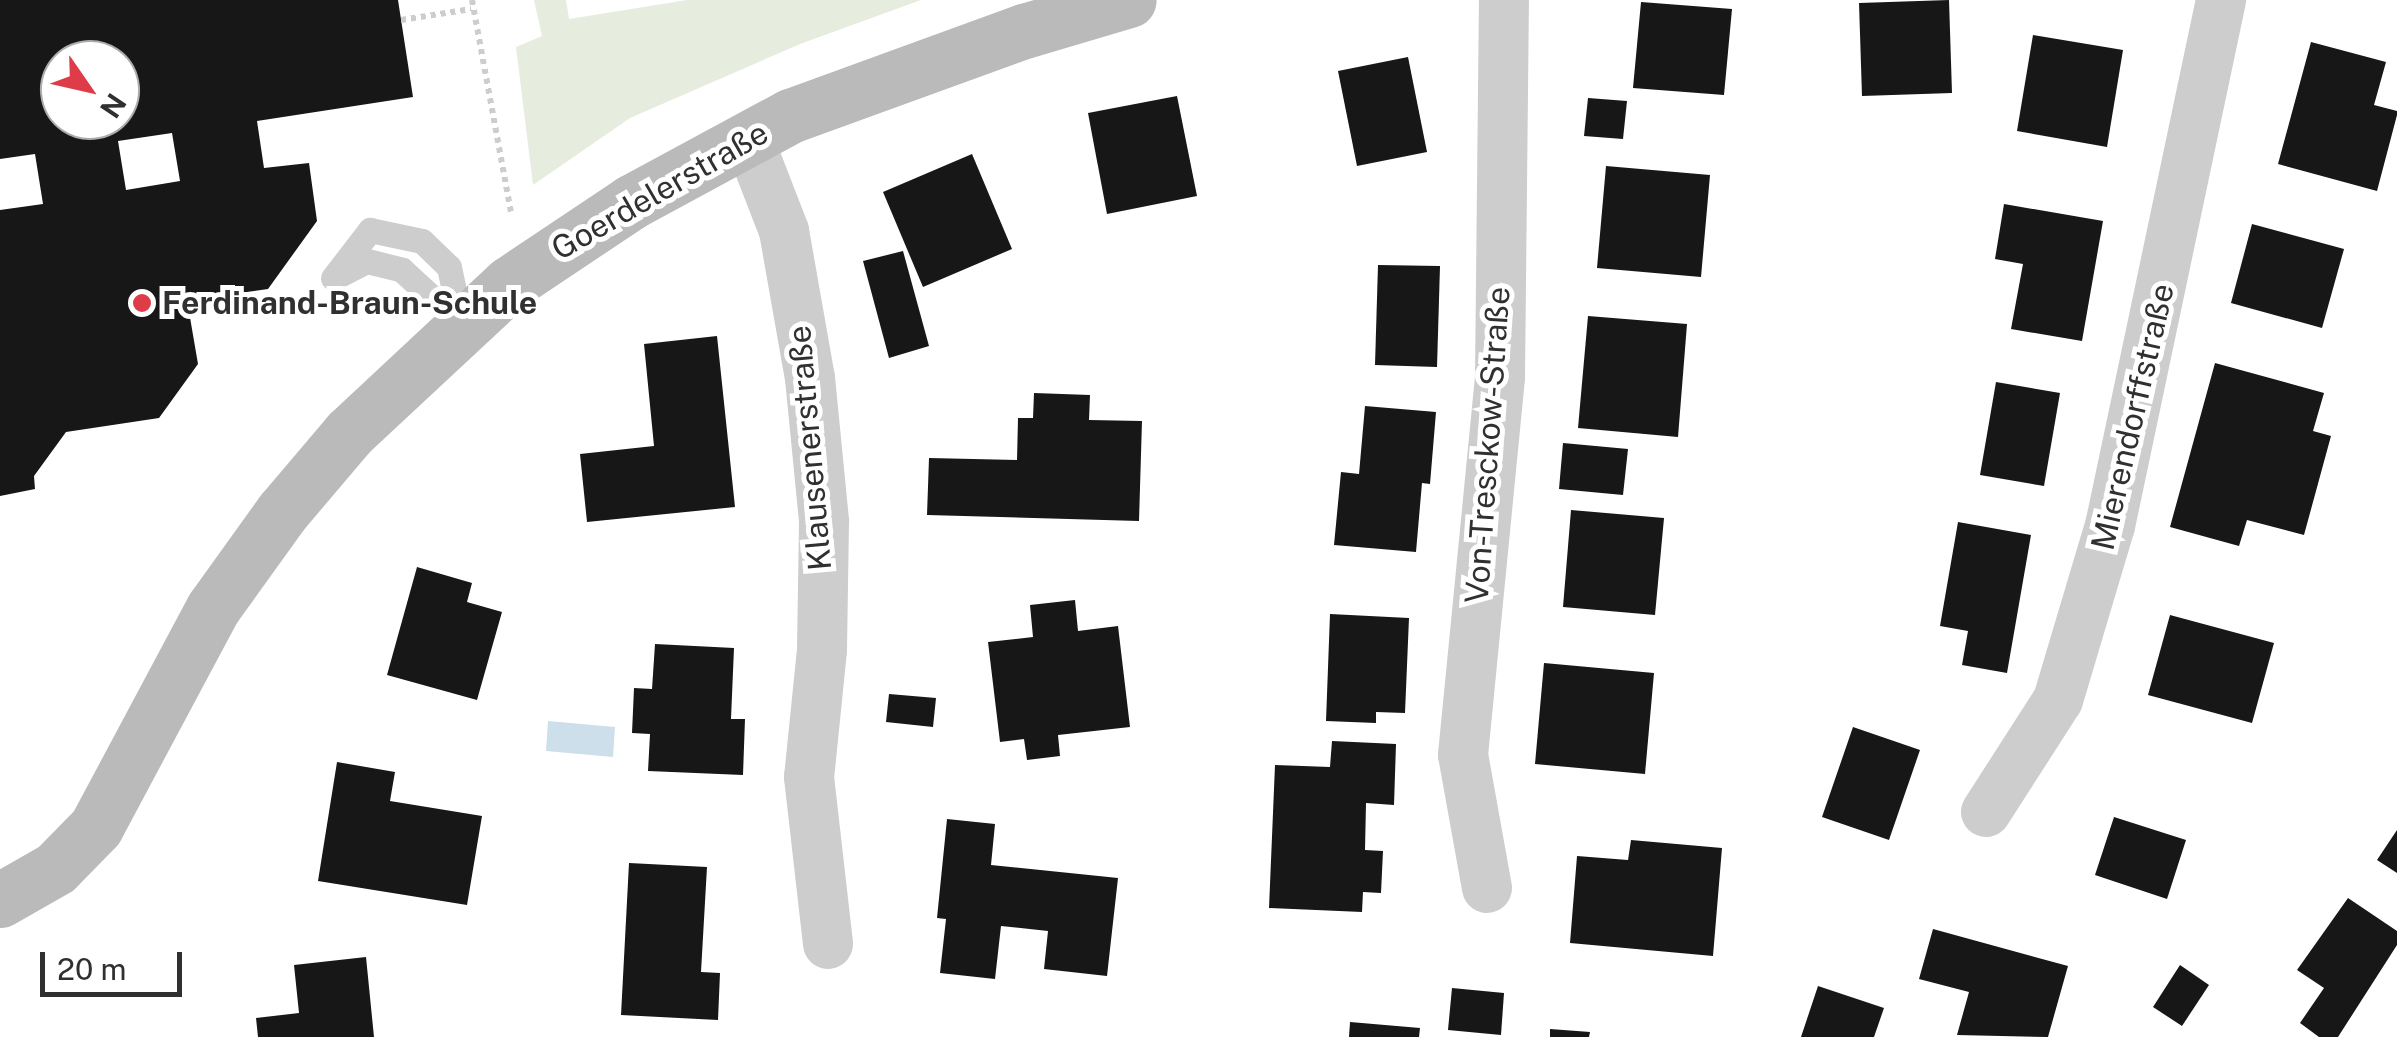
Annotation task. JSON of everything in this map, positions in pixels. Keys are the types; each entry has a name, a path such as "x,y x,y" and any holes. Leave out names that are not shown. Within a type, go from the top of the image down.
{"main road":[{"name":"Goerdelerstraße","path":"0,900 56,868 96,827 213,608 282,512 348,433 461,324 564,244 630,202 790,116 1024,30 1129,0"}],"street":[{"name":"Von-Tresckow-Straße","path":"1487,888 1463,755 1500,376 1504,0"},
{"name":"Mierendorffstraße","path":"1986,812 2058,700 2110,526 2221,0"},
{"name":"Klausenerstraße","path":"748,138 784,232 810,378 824,540 822,650 809,776 828,944"}],"lane":[{"path":"370,230 422,241 448,268 461,324 402,270 367,261 333,278 370,230"}],"path":[{"path":"401,20 472,4 511,213"}],"shaded area":[{"path":"534,0 566,0 569,19 687,0 921,0 800,44 630,118 533,185 516,47 542,36"}],"water":[{"path":"548,721 615,727 613,757 546,751"}],"building":[{"name":"Ferdinand-Braun-Schule","path":"0,0 398,0 413,97 257,121 264,168 309,163 317,221 268,289 187,300 198,364 159,418 66,432 34,476 35,489 0,496 0,210 43,204 35,154 0,159"},
{"path":"1949,0 1952,93 1862,96 1859,3"},
{"path":"1641,2 1732,9 1724,95 1633,88"},
{"path":"2033,35 2123,50 2107,147 2017,131"},
{"path":"2311,42 2386,62 2374,105 2397,111 2397,115 2377,191 2278,164"},
{"path":"1408,57 1427,152 1357,166 1338,71"},
{"path":"1177,96 1197,196 1107,214 1088,113"},
{"path":"1588,98 1627,101 1623,139 1584,136"},
{"path":"972,154 1012,249 923,287 883,192"},
{"path":"1606,166 1710,175 1701,277 1597,268"},
{"path":"2004,204 2103,221 2082,341 2011,329 2023,264 1995,259"},
{"path":"2252,224 2344,249 2322,328 2231,303"},
{"path":"903,251 929,346 889,358 863,261"},
{"path":"1378,265 1440,266 1437,367 1375,365"},
{"path":"1588,316 1687,324 1678,437 1578,428"},
{"path":"717,336 735,507 587,522 580,454 654,446 644,344"},
{"path":"2215,363 2324,393 2313,431 2331,436 2304,535 2247,520 2239,546 2170,527"},
{"path":"1996,382 2060,393 2044,486 1980,475"},
{"path":"1034,393 1090,395 1089,420 1142,421 1139,521 927,515 929,458 1017,460 1018,418 1033,418"},
{"path":"1365,406 1436,412 1430,484 1422,483 1416,552 1334,545 1341,472 1359,474"},
{"path":"1563,443 1628,449 1623,495 1559,489"},
{"path":"1571,510 1664,518 1655,615 1563,607"},
{"path":"1958,522 2031,535 2007,673 1962,665 1968,631 1940,626"},
{"path":"417,567 472,583 467,602 502,612 477,700 387,675"},
{"path":"1075,600 1078,631 1118,626 1130,727 1058,735 1060,756 1027,760 1024,739 1000,742 988,642 1033,637 1030,605"},
{"path":"1330,614 1409,618 1405,713 1376,712 1376,723 1326,721"},
{"path":"2170,615 2274,643 2252,723 2148,695"},
{"path":"655,644 734,648 731,719 745,719 743,775 648,771 650,734 632,733 634,688 652,689"},
{"path":"1544,663 1654,673 1645,774 1535,764"},
{"path":"889,694 936,698 933,727 886,722"},
{"path":"1853,727 1920,750 1889,840 1822,817"},
{"path":"1332,741 1396,744 1394,805 1366,803 1365,850 1383,851 1381,893 1363,892 1362,912 1269,908 1275,765 1330,767"},
{"path":"337,762 395,772 390,801 482,816 467,905 318,881"},
{"path":"2114,817 2186,840 2167,899 2095,875"},
{"path":"947,819 995,824 991,865 1118,878 1107,976 1044,969 1048,931 1001,926 995,979 940,973 946,919 937,918"},
{"path":"2397,830 2397,873 2377,860"},
{"path":"1631,840 1722,848 1713,956 1570,943 1577,856 1628,860"},
{"path":"629,863 707,867 701,972 720,973 718,1020 621,1015"},
{"path":"2348,898 2397,931 2397,945 2338,1037 2319,1037 2300,1023 2324,988 2297,970"},
{"path":"1933,929 2068,966 2048,1037 1957,1035 1969,992 1919,979"},
{"path":"366,957 374,1037 258,1037 256,1018 299,1013 294,965"},
{"path":"2180,965 2209,985 2182,1026 2153,1007"},
{"path":"1818,986 1884,1008 1874,1037 1801,1037"},
{"path":"1452,988 1504,993 1501,1035 1448,1030"},
{"path":"1350,1022 1420,1028 1419,1037 1349,1037"},
{"path":"1550,1029 1590,1032 1589,1037 1550,1037"}],"place":[{"name":"Ferdinand-Braun-Schule","path":"142,303"}]}
